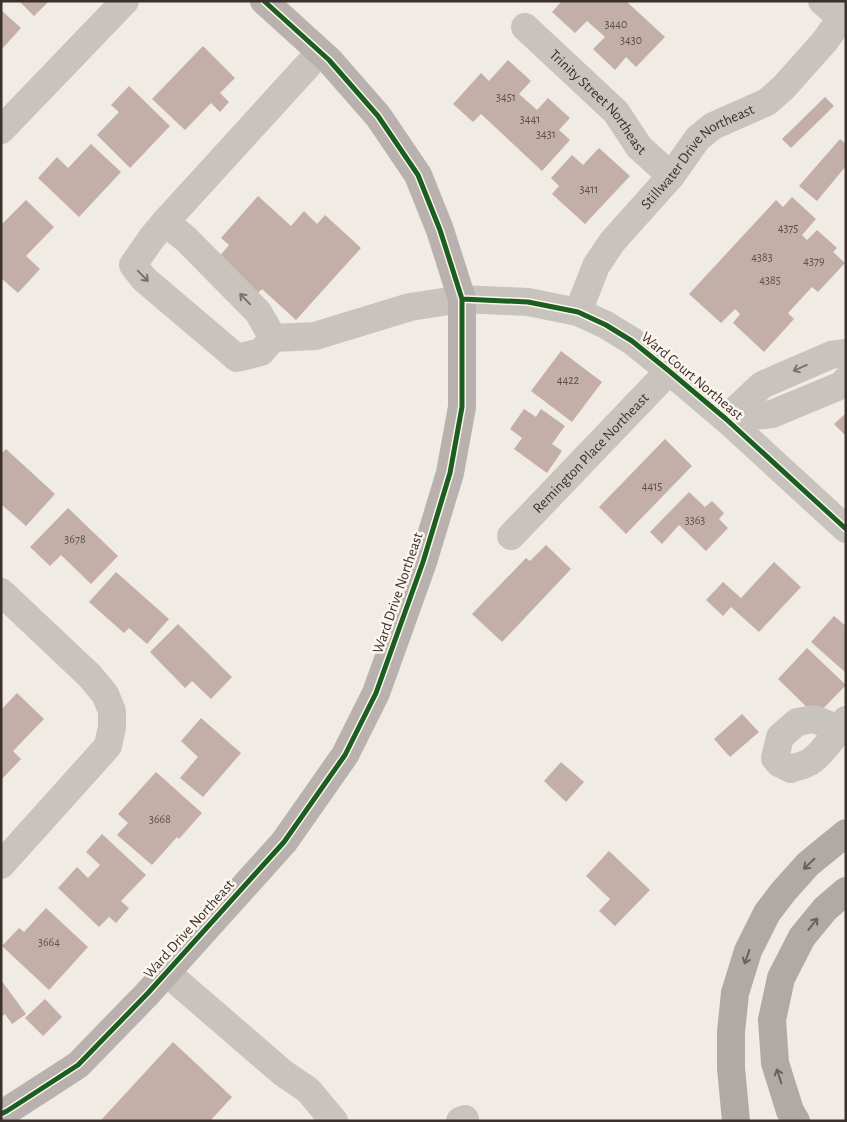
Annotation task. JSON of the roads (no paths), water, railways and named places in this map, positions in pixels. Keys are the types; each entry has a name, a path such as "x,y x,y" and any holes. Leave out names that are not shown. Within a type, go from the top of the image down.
{"highway":[{"path":"736,1121 730,1068 731,1032 735,994 748,951 767,912 783,892 808,864 846,832"},
{"path":"796,1121 790,1111 775,1063 772,1020 782,978 802,937 825,909 846,891"}],"main road":[{"name":"Ward Drive Northeast","path":"12,1114 78,1065 166,972 284,842 345,755 376,692 423,562 450,472 462,407 462,299 440,230 418,175 378,116 329,60 264,1"}],"street":[{"path":"1,130 125,1"},
{"name":"Stillwater Drive Northeast","path":"578,312 596,266 604,252 671,176 698,138 713,126 767,102 783,88 825,41 836,9"},
{"name":"Trinity Street Northeast","path":"525,27 616,112 639,147 671,176"},
{"path":"165,222 186,239 258,312 273,338 261,352 237,358 144,278 133,265 165,222 320,52"},
{"name":"Ward Court Northeast","path":"273,338 315,336 410,307 462,299 528,302 578,312 606,325 632,341 669,370 726,419 846,530"},
{"path":"726,419 762,386 831,354 846,354"},
{"name":"Remington Place Northeast","path":"510,536 669,370"},
{"path":"726,419 772,414 842,385 846,380"},
{"path":"1,592 90,676 105,694 112,711 112,727 108,746 1,865"},
{"path":"166,972 283,1073 308,1090 334,1121"}]}
